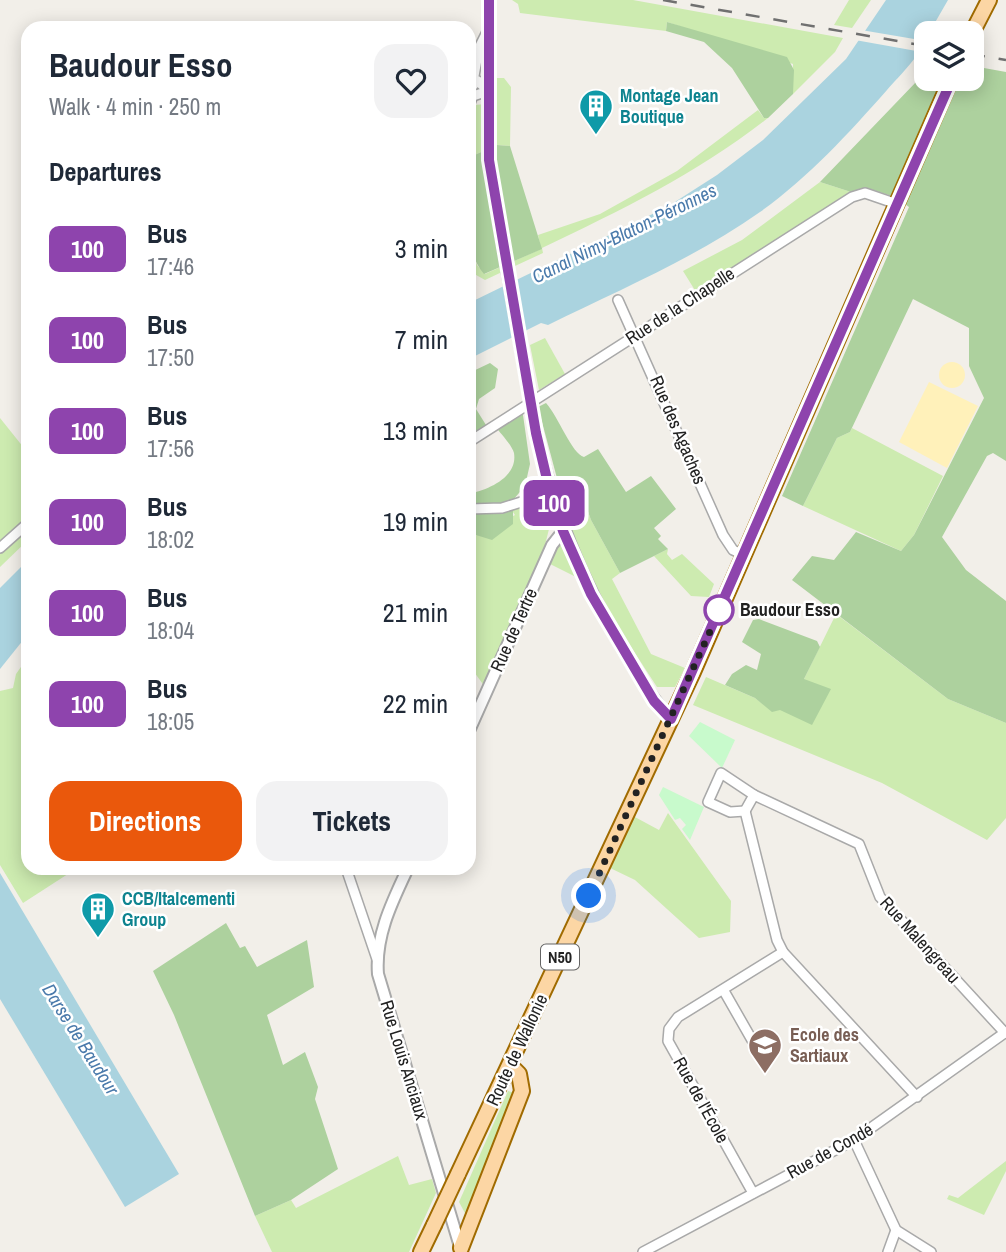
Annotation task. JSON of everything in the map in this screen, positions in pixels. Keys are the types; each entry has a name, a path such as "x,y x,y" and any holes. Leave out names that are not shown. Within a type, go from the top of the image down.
{"main road":[{"path":"978,21 989,0"},
{"name":"Route de Wallonie","path":"421,1252 671,719 946,91"},
{"path":"462,1250 522,1091 519,1074 509,1065"}],"street":[{"path":"489,0 489,160 536,433 550,492 563,531 603,617 654,701 671,719"},
{"path":"476,64 479,48 488,30"},
{"path":"476,83 478,81 488,91"},
{"path":"476,95 488,91"},
{"name":"Rue de la Chapelle","path":"476,437 852,197 865,193 897,204"},
{"name":"Rue des Agaches","path":"618,300 636,334 723,535 733,551 744,555"},
{"path":"476,509 502,508 550,492"},
{"path":"0,548 21,529"},
{"name":"Rue de Tertre","path":"476,715 552,545 563,531"},
{"name":"Rue Malengreau","path":"745,811 730,812 708,802 721,773 754,795 859,844 880,897 1005,1032"},
{"path":"754,795 745,811 777,940 783,953 917,1097"},
{"name":"Rue Louis Anciaux","path":"348,875 377,959 378,974 462,1250"},
{"path":"377,959 382,932 405,875"},
{"name":"Rue de l'École","path":"753,1193 668,1041 673,1022 783,953"},
{"path":"724,991 752,1040"},
{"name":"Rue de Condé","path":"643,1252 855,1140 1005,1032"},
{"path":"855,1140 896,1230 931,1252"},
{"path":"888,1252 896,1230"}],"green space":[{"path":"512,0 633,0 843,38 835,52 793,94 793,64 667,22 666,31 520,13 518,4"},
{"path":"849,0 871,0 852,28 834,25"},
{"path":"667,22 787,57 794,70 793,94 768,118 764,118 732,68 704,42 666,31"},
{"path":"984,68 1006,72 1006,461 993,453 987,456 942,537 966,570 1006,601 1006,723 948,699 792,580 812,556 834,560 856,532 901,551 914,535 984,398 969,366 969,328 913,299 850,432 837,438 803,506 782,496 909,207 895,197 867,188 851,192 820,182 914,84 914,91 984,91"},
{"path":"496,78 504,78 511,87 510,146 497,145 476,154 476,105 495,103"},
{"path":"758,110 764,118 768,118 687,173 542,248 543,253 485,280 476,275 476,261 485,274 541,249 538,235 600,214 677,171"},
{"path":"497,145 510,146 542,249 484,274 476,263 476,154"},
{"path":"820,182 851,192 696,292 683,271 742,240"},
{"path":"545,338 565,374 539,390 530,345"},
{"path":"490,363 498,369 495,388 479,399 476,409 476,370"},
{"path":"546,403 579,454 584,457 598,449 626,492 651,476 676,509 654,528 661,536 658,539 668,549 620,573 591,520 578,483 558,482 538,407"},
{"path":"522,408 530,464 525,486 513,500 513,524 492,540 476,535 476,492 500,481 514,462 513,450 495,426"},
{"path":"476,409 486,425 476,431"},
{"path":"0,418 21,444 21,547 0,567"},
{"path":"852,428 943,476 914,535 901,551 803,506 837,438 850,432"},
{"path":"558,482 578,483 591,520 620,573 612,579 651,654 685,668 675,687 657,687 614,621 570,534"},
{"path":"521,507 541,510 549,529 544,549 485,687 476,675 476,535 515,515 511,509"},
{"path":"563,545 578,578 550,564 558,546"},
{"path":"668,549 667,554 672,560 682,554 714,584 709,597 691,596 654,556"},
{"path":"836,614 948,699 1006,723 1006,818 987,840 882,783 693,705 706,677 755,698 772,711 804,679"},
{"path":"759,619 817,641 820,647 804,679 831,689 812,725 780,710 772,712 755,698 725,685 732,674 746,665 757,670 761,654 742,642 753,620"},
{"path":"21,667 21,875 66,875 23,903 0,865 0,691 13,688 16,674"},
{"path":"700,722 735,740 722,768 689,736"},
{"path":"663,787 704,807 690,840 682,829 686,825 680,818 675,820 659,795"},
{"path":"668,813 731,901 730,932 699,938 635,880 608,867 633,816 659,830"},
{"path":"226,923 240,948 245,946 257,967 307,940 314,987 267,1015 283,1065 305,1052 318,1087 315,1099 338,1169 291,1200 255,1216 174,1015 153,971"},
{"path":"508,1091 515,1093 468,1216 459,1202"},
{"path":"398,1156 409,1185 432,1179 436,1193 409,1252 272,1252 255,1216 291,1200 296,1208"},
{"path":"1006,1161 1006,1171 984,1215 947,1199 949,1195 958,1198"}],"sand":[{"path":"952,362 961,366 965,375 961,384 952,388 943,384 939,375 943,366"},
{"path":"929,382 978,406 947,468 899,442"}],"water":[{"name":"Canal Nimy-Blaton-Péronnes","path":"886,0 948,0 936,21 914,21 914,59 911,63 842,139 778,199 735,229 683,259 548,325 541,323 476,356 476,300 667,207 717,175 763,140 846,59"},
{"path":"21,567 21,643 0,669 0,588"},
{"name":"Darse de Baudour","path":"0,873 179,1174 125,1207 0,999"}],"pier":[{"path":"861,30 914,39 914,51 855,40"}],"railway":[{"path":"663,0 914,44"},
{"path":"984,56 1006,60"}],"bus line":[{"name":"100","path":"489,0 489,160 536,433 550,492 563,531 603,617 654,701 671,719 947,91"}],"place":[{"name":"Montage Jean Boutique","path":"596,136"},
{"name":"Baudour Esso","path":"719,610"},
{"name":"CCB/Italcementi Group","path":"98,939"},
{"name":"Ecole des Sartiaux","path":"765,1075"}],"route":[{"path":"589,896 723,603 719,610"}]}
